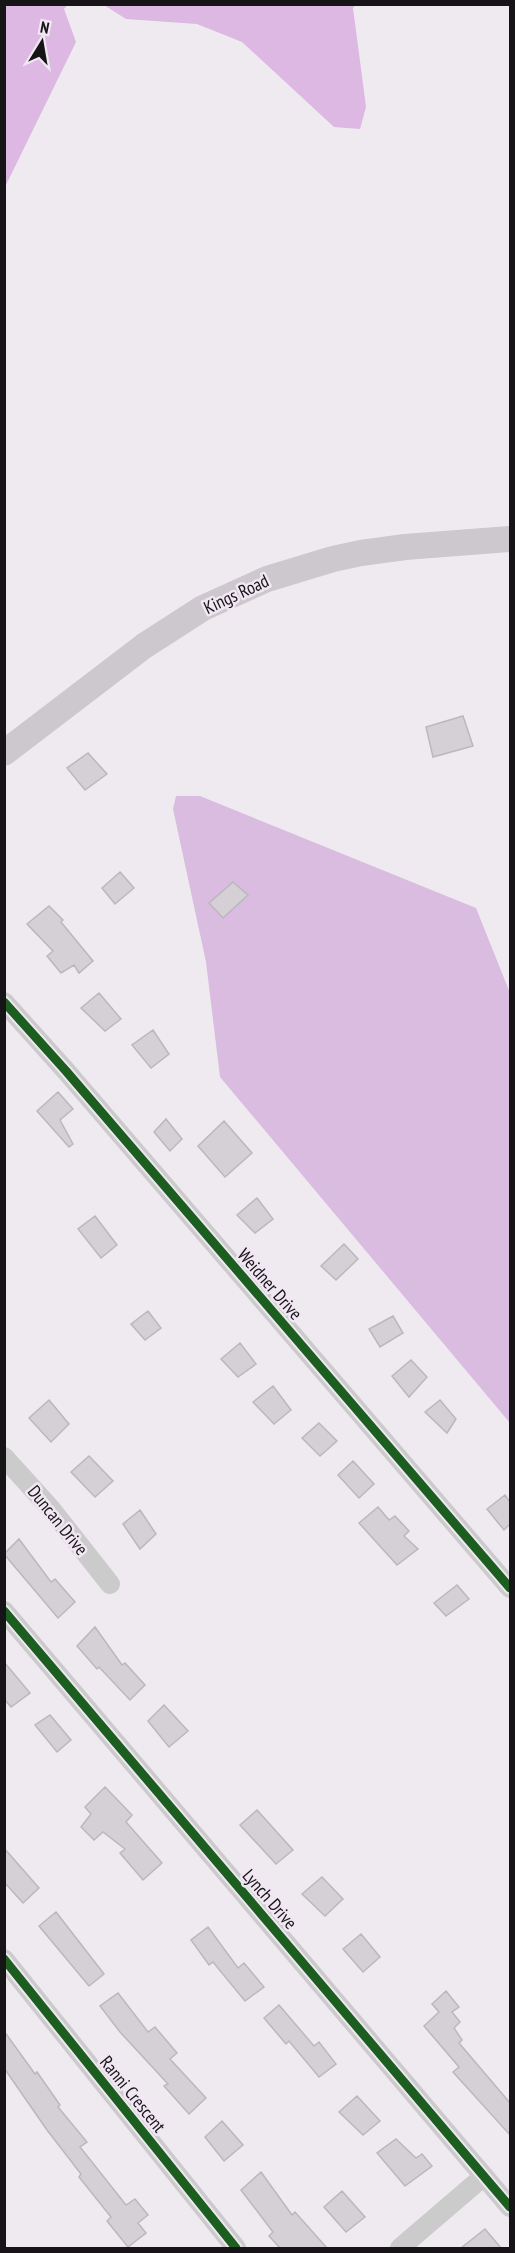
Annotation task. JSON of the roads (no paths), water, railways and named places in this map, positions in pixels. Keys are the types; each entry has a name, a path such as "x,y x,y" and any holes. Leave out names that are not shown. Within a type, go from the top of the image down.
{"main road":[{"name":"Kings Road","path":"4,753 144,646 202,608 267,579 333,559 362,553 405,547 510,539"}],"street":[{"name":"Weidner Drive","path":"4,1002 73,1079 510,1588"},
{"name":"Duncan Drive","path":"4,1457 51,1509 110,1584"},
{"name":"Lynch Drive","path":"4,1611 510,2207"},
{"name":"Ranni Crescent","path":"4,1959 236,2248"},
{"path":"400,2248 484,2176"}]}
